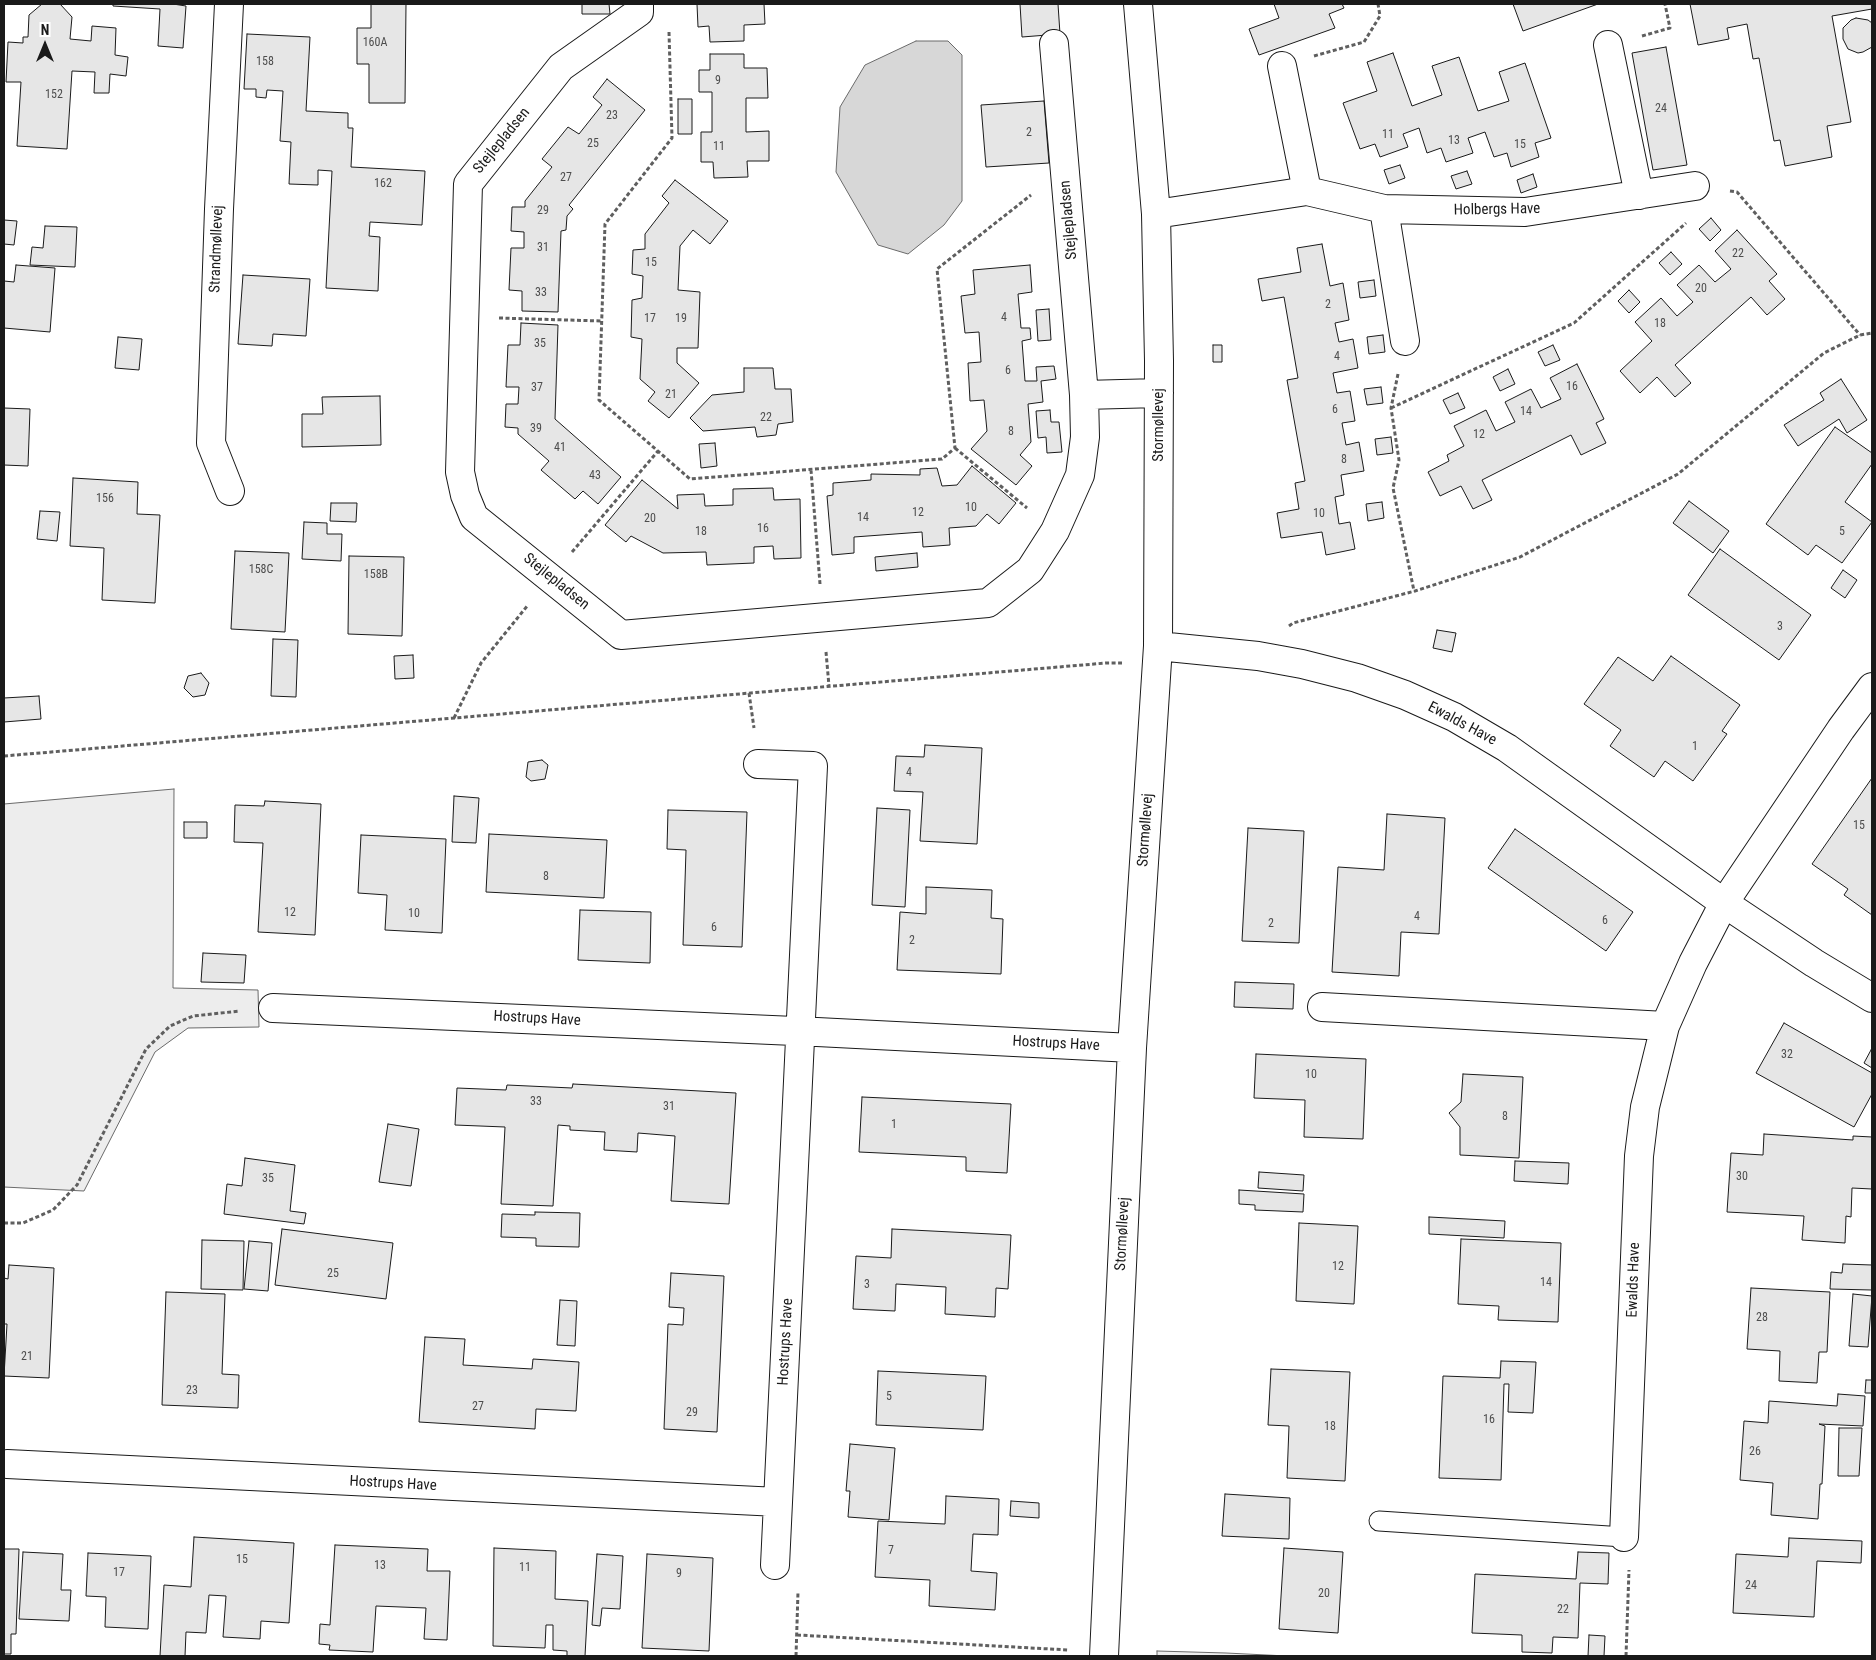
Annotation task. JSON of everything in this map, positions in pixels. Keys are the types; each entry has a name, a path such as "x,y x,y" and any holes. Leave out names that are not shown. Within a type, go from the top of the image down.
{"street":[{"name":"Strandmøllevej","path":"229,4 218,209 210,443 230,491"},
{"name":"Stejlepladsen","path":"639,4 639,12 561,67 468,184 464,317 460,472 464,495 474,517 621,635 988,602 1030,570 1055,531 1080,475 1085,437 1084,396 1054,44"},
{"name":"Stormøllevej","path":"1104,1654 1132,1048 1157,655 1159,393 1156,214 1138,4"},
{"path":"1608,45 1639,195"},
{"path":"1282,66 1307,191"},
{"name":"Holbergs Have","path":"1156,214 1307,191 1384,209 1525,212 1695,186"},
{"path":"1384,209 1405,342"},
{"path":"1084,396 1159,393"},
{"name":"Ewalds Have","path":"1157,655 1258,656 1302,664 1357,678 1405,695 1454,717 1508,748 1724,903 1814,964 1872,998"},
{"name":"Ewalds Have","path":"1624,1537 1639,1156 1645,1107 1665,1026 1693,963 1724,903 1841,729 1872,687"},
{"name":"Hostrups Have","path":"758,764 812,766 775,1565"},
{"path":"1322,1007 1665,1026"},
{"name":"Hostrups Have","path":"273,1008 801,1031 1132,1048"},
{"name":"Hostrups Have","path":"7,1464 778,1502"}],"lane":[{"path":"1379,1521 1624,1537"}],"path":[{"path":"1282,66 1364,42 1380,16 1378,4"},
{"path":"1608,45 1670,28 1665,4"},
{"path":"668,26 672,138 605,224 599,400 690,479 942,459 955,448"},
{"path":"1055,531 955,448 937,269 1064,170"},
{"path":"1391,408 1574,323 1686,226 1695,186 1737,192 1860,335"},
{"path":"464,317 601,321"},
{"path":"1258,656 1293,623 1414,591 1520,557 1678,474 1824,353 1860,335 1872,333"},
{"path":"1405,342 1391,408 1399,460 1393,488 1414,591"},
{"path":"811,470 829,686"},
{"path":"4,756 1106,663 1157,655"},
{"path":"4,1223 23,1223 53,1210 77,1185 146,1049 170,1026 193,1016 273,1008"},
{"path":"1624,1537 1630,1545 1626,1656"},
{"path":"775,1565 799,1582 796,1656"},
{"path":"797,1635 1104,1654"}],"shaded area":[{"path":"916,41 948,41 962,55 962,201 944,225 908,254 878,245 836,172 840,107 865,65"},
{"path":"174,789 173,988 258,990 259,1027 188,1028 155,1052 84,1191 4,1187 4,804"},
{"path":"1157,1651 1226,1653 1287,1656 1157,1656"}],"building":[{"path":"42,4 60,4 72,17 70,39 91,41 92,26 116,28 115,55 128,57 126,76 110,74 109,93 94,93 95,72 72,71 67,149 17,146 21,82 6,82 8,42 23,43 23,37 28,37 29,15"},
{"path":"113,4 173,4 186,6 183,48 158,46 160,9 113,6"},
{"path":"371,4 406,4 405,103 369,103 369,64 357,64 357,28 371,28"},
{"path":"582,4 609,4 610,14 582,14"},
{"path":"697,4 764,4 765,24 744,25 744,41 710,42 709,26 698,27"},
{"path":"1020,4 1058,4 1060,34 1022,37"},
{"path":"1274,4 1342,4 1344,8 1329,14 1335,28 1259,55 1249,29 1279,18"},
{"path":"1513,4 1598,4 1523,31"},
{"path":"1690,4 1872,4 1872,9 1832,16 1851,122 1827,126 1832,157 1785,166 1780,140 1774,141 1759,58 1753,59 1747,24 1727,28 1729,39 1698,45"},
{"path":"1856,18 1868,20 1872,23 1872,47 1858,53 1848,49 1843,39 1843,28"},
{"path":"247,34 310,37 306,111 348,113 348,128 353,128 351,167 425,171 422,225 370,222 369,236 380,237 378,291 326,288 332,171 318,170 318,185 289,184 291,142 280,141 283,91 267,90 266,98 256,97 256,89 244,89"},
{"path":"1666,47 1687,165 1653,170 1632,53"},
{"path":"1393,53 1412,106 1442,95 1432,66 1459,57 1478,111 1509,101 1499,72 1525,63 1551,138 1535,143 1539,157 1511,167 1507,153 1494,157 1485,132 1468,138 1473,153 1446,162 1441,148 1427,153 1419,128 1403,134 1408,147 1380,157 1375,144 1360,149 1343,103 1377,91 1367,62"},
{"path":"710,54 744,54 744,68 767,68 768,98 746,98 746,132 769,131 769,161 747,161 748,177 714,178 713,162 701,162 701,132 712,132 712,92 699,92 699,70 710,70"},
{"path":"607,79 645,110 569,205 573,209 567,216 566,230 561,231 558,312 522,311 522,291 509,290 511,248 524,248 524,232 511,231 512,207 525,207 525,201 552,167 542,159 568,127 579,134 602,105 593,97"},
{"path":"678,99 692,99 692,134 678,134"},
{"path":"1044,101 1049,163 986,167 981,105"},
{"path":"1400,165 1405,178 1389,184 1384,170"},
{"path":"1467,171 1472,184 1456,189 1451,176"},
{"path":"1533,174 1537,187 1521,193 1517,180"},
{"path":"675,180 728,221 710,244 693,230 680,246 678,290 700,292 698,348 677,348 677,363 699,383 669,418 648,401 655,392 640,379 642,339 631,337 632,300 642,298 643,276 632,274 633,250 645,249 645,234 669,203 662,196"},
{"path":"1711,218 1721,230 1710,241 1699,229"},
{"path":"4,220 17,221 14,245 4,244"},
{"path":"45,226 77,227 75,267 30,265 32,247 43,248"},
{"path":"1737,230 1777,274 1769,281 1785,299 1767,315 1751,297 1675,365 1691,383 1675,397 1657,377 1640,393 1620,371 1652,341 1635,322 1661,298 1677,316 1693,302 1677,285 1699,265 1715,282 1731,269 1715,251"},
{"path":"1322,244 1330,286 1343,283 1349,320 1335,323 1339,342 1353,339 1358,368 1333,373 1337,393 1350,391 1355,421 1342,423 1346,445 1359,442 1364,471 1341,475 1344,495 1335,497 1339,524 1350,522 1355,549 1326,555 1322,532 1281,538 1277,513 1299,509 1295,483 1305,481 1287,380 1298,378 1284,297 1262,301 1258,279 1301,272 1297,248"},
{"path":"1671,252 1682,264 1670,275 1659,263"},
{"path":"16,265 55,268 50,332 4,328 4,281 14,282"},
{"path":"1030,265 1032,292 1018,294 1021,328 1030,328 1031,339 1022,341 1025,381 1037,381 1036,367 1054,366 1056,379 1041,381 1043,402 1028,404 1031,442 1020,455 1032,466 1016,485 971,449 987,431 984,400 970,401 968,363 981,362 979,332 965,333 961,296 975,294 973,270"},
{"path":"243,275 310,279 306,336 273,334 272,346 238,344"},
{"path":"1374,280 1376,296 1360,298 1358,282"},
{"path":"1629,290 1640,302 1629,313 1618,301"},
{"path":"1049,309 1051,340 1038,341 1036,310"},
{"path":"521,323 558,325 555,419 621,477 598,504 583,491 575,499 541,470 549,461 518,434 518,428 505,427 506,404 518,404 519,387 506,387 508,345 520,345"},
{"path":"1383,335 1385,352 1369,354 1367,337"},
{"path":"118,337 142,339 139,370 115,368"},
{"path":"1213,345 1222,345 1222,362 1213,362"},
{"path":"1553,345 1560,360 1545,366 1538,352"},
{"path":"1577,364 1604,419 1596,423 1606,443 1581,455 1571,435 1482,480 1492,500 1473,509 1461,486 1440,496 1428,472 1449,461 1447,455 1464,446 1454,426 1486,410 1496,431 1515,422 1505,402 1531,389 1541,408 1561,399 1550,378"},
{"path":"744,368 773,368 775,389 791,389 793,422 778,424 776,435 757,437 755,427 703,431 690,418 712,395 744,392"},
{"path":"1508,369 1515,384 1500,391 1493,377"},
{"path":"1841,379 1867,420 1847,433 1839,419 1798,446 1784,425 1824,400 1820,393"},
{"path":"1381,387 1383,403 1367,405 1364,389"},
{"path":"1458,393 1465,408 1450,414 1443,400"},
{"path":"380,396 381,445 302,447 302,414 323,414 322,397"},
{"path":"4,408 30,409 28,466 4,465"},
{"path":"1050,410 1051,422 1059,422 1062,452 1047,453 1046,437 1038,438 1036,411"},
{"path":"1835,427 1872,453 1872,464 1845,502 1872,522 1842,563 1816,545 1808,555 1766,524"},
{"path":"1391,437 1393,453 1377,455 1375,439"},
{"path":"715,443 717,466 701,468 699,444"},
{"path":"972,466 1016,503 999,524 987,514 976,526 949,528 950,545 923,547 922,532 854,537 854,553 832,555 827,496 833,495 833,483 871,480 871,474 920,475 920,469 937,468 942,486 957,485"},
{"path":"73,478 138,482 137,514 160,515 155,603 102,600 104,548 70,546"},
{"path":"642,480 678,509 677,495 704,494 705,506 733,505 733,489 773,488 774,500 800,499 801,558 774,559 773,546 754,547 754,563 707,565 706,552 663,553 631,536 626,542 605,525"},
{"path":"1689,501 1729,531 1713,553 1673,523"},
{"path":"1382,502 1384,518 1368,521 1366,504"},
{"path":"331,503 357,503 356,522 330,521"},
{"path":"40,511 60,512 57,541 37,539"},
{"path":"304,522 327,523 327,534 342,534 341,561 302,559"},
{"path":"1720,549 1811,615 1779,660 1688,595"},
{"path":"235,551 289,553 285,632 231,629"},
{"path":"917,553 918,567 876,571 875,557"},
{"path":"349,556 404,557 402,636 348,634"},
{"path":"1843,570 1857,580 1845,598 1831,588"},
{"path":"1437,630 1456,633 1452,652 1433,648"},
{"path":"273,639 298,640 296,697 271,696"},
{"path":"413,655 414,678 395,679 394,656"},
{"path":"1671,656 1740,705 1722,731 1727,734 1693,781 1665,761 1654,777 1610,746 1621,730 1584,704 1618,657 1653,681"},
{"path":"201,673 209,683 205,695 193,697 184,688 188,676"},
{"path":"39,696 41,719 4,722 4,698"},
{"path":"925,745 982,748 977,844 920,841 923,792 894,791 896,756 924,757"},
{"path":"542,760 548,765 545,779 531,781 526,777 528,762"},
{"path":"1872,778 1872,915 1844,895 1848,889 1812,864"},
{"path":"454,796 479,798 476,843 452,842"},
{"path":"265,801 321,804 315,935 258,932 263,843 234,842 235,805 264,806"},
{"path":"877,808 910,810 905,907 872,905"},
{"path":"668,810 747,812 742,947 683,945 686,850 667,849"},
{"path":"1387,814 1445,818 1439,934 1401,932 1399,976 1332,972 1338,867 1384,870"},
{"path":"184,822 207,822 207,838 184,838"},
{"path":"1248,828 1304,831 1299,943 1242,941"},
{"path":"1515,829 1633,912 1606,951 1488,868"},
{"path":"489,834 607,840 604,898 486,892"},
{"path":"361,835 446,839 442,933 385,930 387,895 358,893"},
{"path":"926,887 992,890 991,918 1003,919 1001,974 897,970 900,912 926,914"},
{"path":"580,910 651,912 650,963 578,960"},
{"path":"203,953 246,955 244,983 201,982"},
{"path":"1235,982 1294,984 1293,1009 1234,1007"},
{"path":"1784,1023 1872,1073 1872,1094 1854,1127 1756,1073"},
{"path":"1872,1051 1872,1068 1864,1063"},
{"path":"1256,1054 1366,1059 1363,1139 1304,1137 1305,1100 1254,1098"},
{"path":"1463,1074 1523,1077 1519,1158 1460,1155 1460,1127 1449,1113 1461,1102"},
{"path":"573,1084 736,1093 729,1204 671,1201 675,1136 638,1133 637,1152 604,1150 605,1132 570,1130 570,1126 558,1125 553,1206 501,1204 505,1127 455,1125 457,1088 506,1090 507,1085 572,1088"},
{"path":"862,1097 1011,1104 1007,1173 966,1171 966,1157 859,1152"},
{"path":"388,1124 419,1129 411,1186 379,1182"},
{"path":"1764,1134 1853,1140 1853,1136 1872,1137 1872,1189 1852,1188 1851,1217 1846,1216 1845,1243 1802,1240 1804,1216 1727,1212 1731,1153 1763,1155"},
{"path":"245,1158 295,1165 290,1211 306,1213 304,1224 224,1214 227,1184 242,1186"},
{"path":"1515,1161 1569,1163 1568,1184 1514,1181"},
{"path":"1259,1172 1304,1175 1303,1191 1258,1188"},
{"path":"1239,1190 1304,1194 1303,1212 1255,1210 1255,1205 1239,1204"},
{"path":"535,1212 580,1213 579,1247 536,1246 536,1238 501,1237 502,1214 535,1215"},
{"path":"1429,1217 1505,1221 1504,1238 1429,1234"},
{"path":"1299,1223 1358,1226 1354,1304 1296,1301"},
{"path":"282,1229 393,1243 386,1299 275,1285"},
{"path":"892,1229 1011,1235 1008,1289 996,1288 995,1317 945,1314 946,1287 896,1284 895,1311 853,1309 856,1256 891,1258"},
{"path":"1461,1239 1561,1243 1558,1322 1498,1320 1499,1306 1458,1304"},
{"path":"202,1240 244,1241 243,1290 201,1289"},
{"path":"249,1241 272,1243 268,1291 244,1289"},
{"path":"1843,1264 1872,1265 1872,1290 1830,1289 1831,1272 1842,1273"},
{"path":"9,1265 54,1268 49,1378 4,1376 7,1324 4,1324 4,1278 8,1279"},
{"path":"671,1273 724,1276 717,1432 664,1429 668,1324 683,1325 684,1308 669,1307"},
{"path":"1751,1288 1830,1292 1827,1352 1819,1352 1817,1383 1779,1381 1780,1351 1747,1349"},
{"path":"166,1292 225,1294 222,1374 239,1375 238,1408 162,1405"},
{"path":"1853,1294 1872,1296 1868,1347 1849,1346"},
{"path":"560,1300 577,1301 575,1346 557,1345"},
{"path":"425,1337 465,1339 463,1365 532,1369 533,1359 579,1362 576,1411 536,1409 535,1429 419,1422"},
{"path":"1501,1361 1536,1362 1533,1413 1508,1412 1509,1384 1504,1384 1501,1480 1439,1478 1443,1376 1500,1378"},
{"path":"1271,1369 1350,1372 1345,1481 1287,1478 1289,1426 1268,1425"},
{"path":"878,1371 986,1376 983,1430 876,1425"},
{"path":"1866,1380 1872,1380 1872,1393 1865,1393"},
{"path":"1838,1394 1865,1396 1863,1426 1819,1424 1825,1426 1818,1519 1771,1515 1773,1483 1740,1480 1744,1421 1768,1423 1769,1401 1837,1406"},
{"path":"1839,1428 1862,1428 1859,1476 1838,1476"},
{"path":"850,1444 895,1448 889,1520 848,1517 850,1491 846,1491"},
{"path":"1225,1494 1290,1498 1289,1539 1222,1536"},
{"path":"946,1496 999,1499 998,1535 973,1534 971,1571 997,1573 995,1610 929,1606 930,1580 875,1577 878,1521 945,1524"},
{"path":"1011,1501 1039,1503 1039,1518 1010,1516"},
{"path":"194,1537 294,1543 289,1623 261,1621 260,1639 223,1637 226,1596 209,1595 206,1633 186,1632 185,1656 160,1656 164,1585 191,1587"},
{"path":"1789,1538 1862,1541 1861,1563 1817,1561 1814,1617 1733,1613 1736,1554 1788,1557"},
{"path":"335,1545 428,1549 427,1571 450,1571 447,1640 424,1639 426,1608 376,1606 373,1652 329,1650 330,1645 319,1644 320,1624 330,1625"},
{"path":"494,1548 556,1551 555,1599 588,1601 585,1656 567,1656 567,1651 553,1650 553,1625 546,1625 545,1648 493,1646"},
{"path":"1284,1548 1343,1552 1338,1633 1279,1629"},
{"path":"4,1549 19,1549 16,1634 11,1634 11,1654 4,1654"},
{"path":"23,1552 63,1554 61,1590 71,1590 69,1621 19,1619"},
{"path":"1578,1552 1609,1553 1608,1584 1580,1583 1578,1638 1553,1637 1552,1653 1522,1652 1522,1635 1472,1633 1475,1574 1576,1579"},
{"path":"88,1553 151,1556 148,1629 105,1627 106,1597 86,1596"},
{"path":"597,1554 623,1556 620,1609 602,1608 600,1626 592,1625"},
{"path":"647,1554 713,1558 709,1651 642,1648"},
{"path":"1589,1635 1605,1636 1604,1656 1588,1656"}]}
